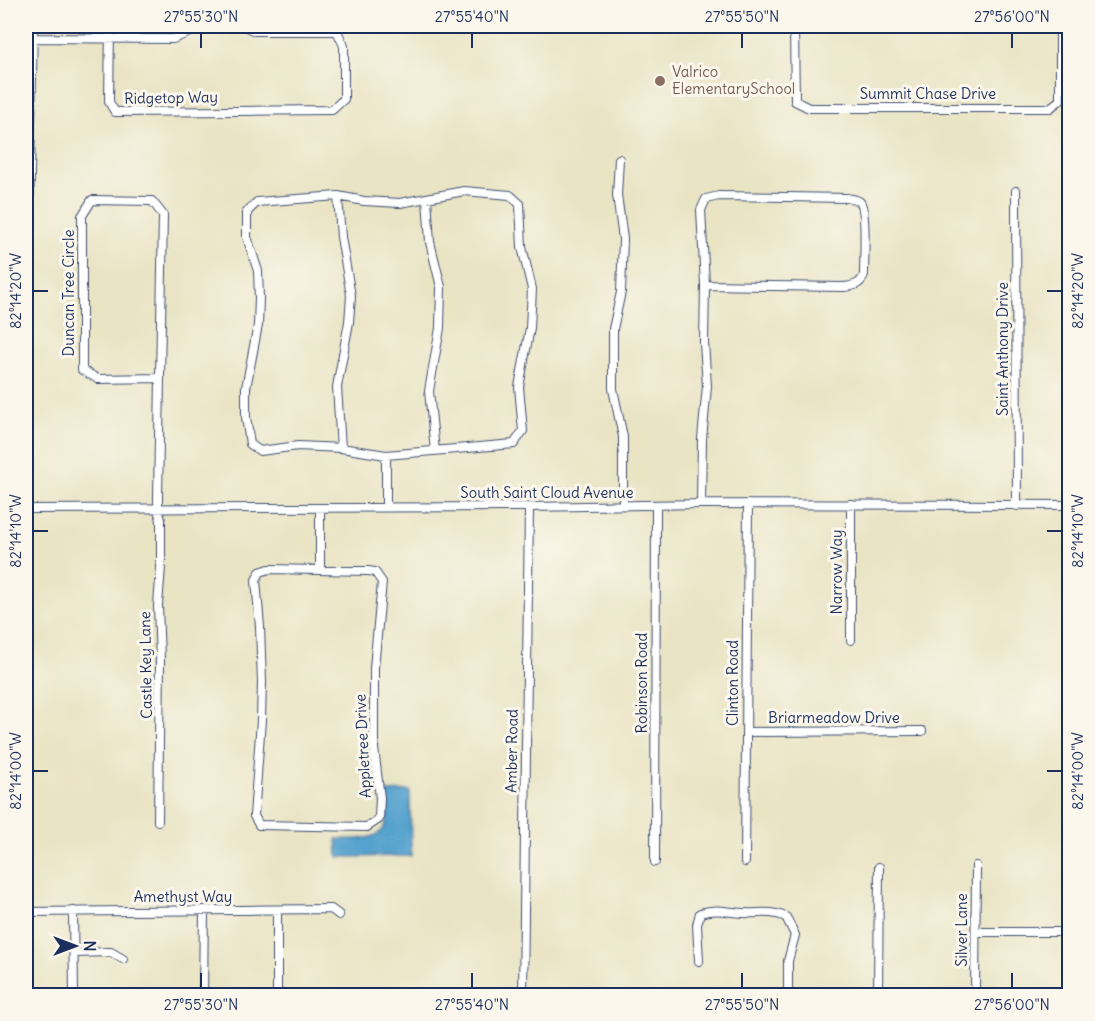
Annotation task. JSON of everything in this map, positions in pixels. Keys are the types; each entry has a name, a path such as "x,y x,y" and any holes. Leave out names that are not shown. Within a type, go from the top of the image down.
{"street":[{"path":"26,369 33,26"},
{"name":"Ridgetop Way","path":"110,26 109,102 115,112 332,110 344,99 344,46 337,31 255,32 244,26"},
{"path":"33,38 173,39 190,32 196,26"},
{"name":"Summit Chase Drive","path":"798,26 794,28 795,102 809,108 1050,108 1060,100 1060,30 1055,26"},
{"path":"619,159 617,195 623,239 621,292 613,329 613,389 623,437 623,505"},
{"path":"464,191 510,195 520,204 522,247 532,289 530,328 519,387 523,431 514,444 386,455 341,448 298,446 260,451 250,444 246,417 246,388 258,325 259,298 258,272 247,237 247,212 257,202 338,196 364,201 400,203 427,199 464,191"},
{"name":"Saint Anthony Drive","path":"1016,192 1017,506"},
{"path":"338,196 341,237 351,296 349,322 337,387 341,448"},
{"path":"701,504 702,439 707,386 701,210 705,200 719,196 847,198 857,200 862,205 864,274 857,285 844,287 705,285"},
{"path":"427,199 430,242 441,286 440,328 429,392 435,451"},
{"name":"Duncan Tree Circle","path":"158,509 164,215 152,201 92,200 82,216 82,369 98,379 160,378"},
{"path":"386,455 386,507"},
{"name":"South Saint Cloud Avenue","path":"26,509 701,504 1070,505"},
{"name":"Clinton Road","path":"745,862 748,504"},
{"name":"Narrow Way","path":"851,504 851,640"},
{"name":"Robinson Road","path":"655,862 656,505"},
{"name":"Amber Road","path":"523,996 529,507"},
{"path":"320,508 320,569"},
{"name":"Castle Key Lane","path":"158,509 161,520 158,605 159,821"},
{"name":"Appletree Drive","path":"269,569 320,569 375,572 382,582 374,668 374,748 380,798 379,819 367,827 259,825 254,816 262,682 256,580 261,572 269,569"},
{"name":"Briarmeadow Drive","path":"746,732 922,731"},
{"name":"Silver Lane","path":"975,996 976,866"},
{"path":"878,996 879,867"},
{"name":"Amethyst Way","path":"26,912 331,909 339,915"},
{"path":"699,961 697,925 700,913 712,909 743,913 775,912 786,917 795,935 788,961 788,996"},
{"path":"202,996 204,910"},
{"path":"277,910 277,995 338,996"},
{"path":"73,911 74,996"},
{"path":"976,932 1070,932"},
{"path":"74,953 111,952 123,959"}],"water":[{"path":"410,791 411,856 338,857 337,839 366,838 379,833 384,828 387,814 386,792"}],"place":[{"name":"Valrico ElementarySchool","path":"660,81"}]}
